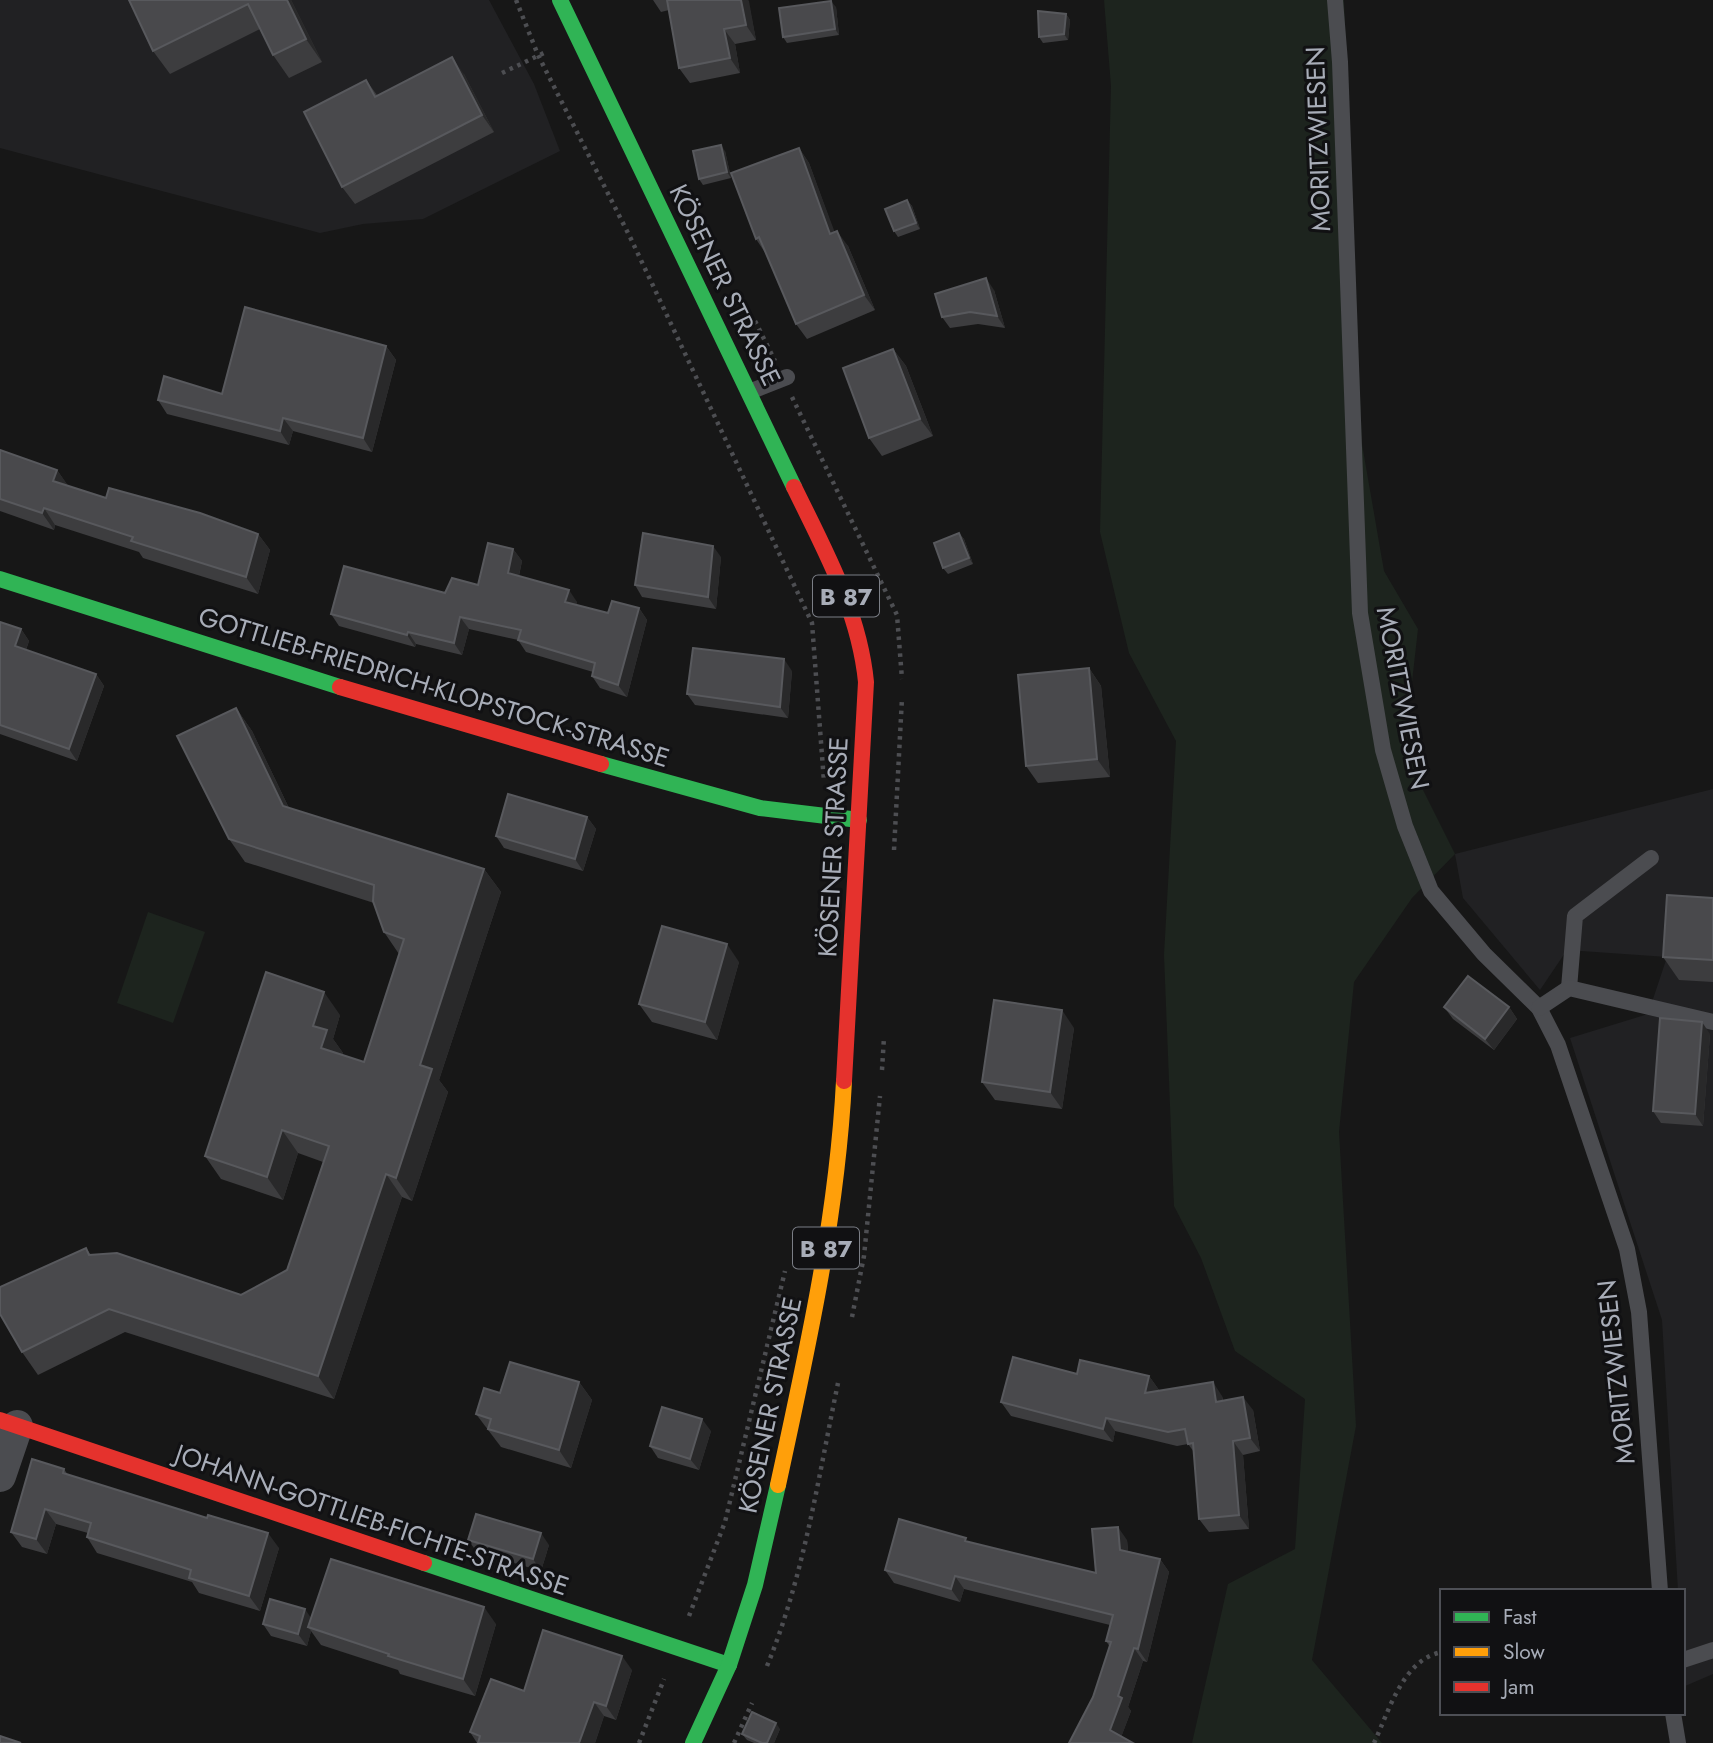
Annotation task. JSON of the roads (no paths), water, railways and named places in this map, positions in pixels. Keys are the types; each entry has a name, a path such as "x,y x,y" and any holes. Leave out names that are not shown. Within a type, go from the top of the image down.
{"main road":[{"name":"KÖSENER STRASSE","path":"560,0 749,392 857,625 866,682 842,1117 829,1229 813,1327 766,1544 729,1665 693,1743"},
{"name":"GOTTLIEB-FRIEDRICH-KLOPSTOCK-STRASSE","path":"0,579 404,709 663,782 825,820 859,820"},
{"name":"JOHANN-GOTTLIEB-FICHTE-STRASSE","path":"8,1423 729,1665"}],"street":[{"path":"0,1476 8,1423"}],"lane":[{"name":"MORITZWIESEN","path":"1335,0 1340,62 1360,613 1382,750 1405,826 1431,891 1485,954 1539,1008 1558,1045 1627,1249 1639,1311 1660,1589"},
{"path":"749,392 785,377"},
{"path":"1569,988 1575,916 1651,858"},
{"path":"1539,1008 1569,988 1713,1022"},
{"path":"1685,1659 1713,1650"},
{"path":"1674,1715 1678,1743"}]}
